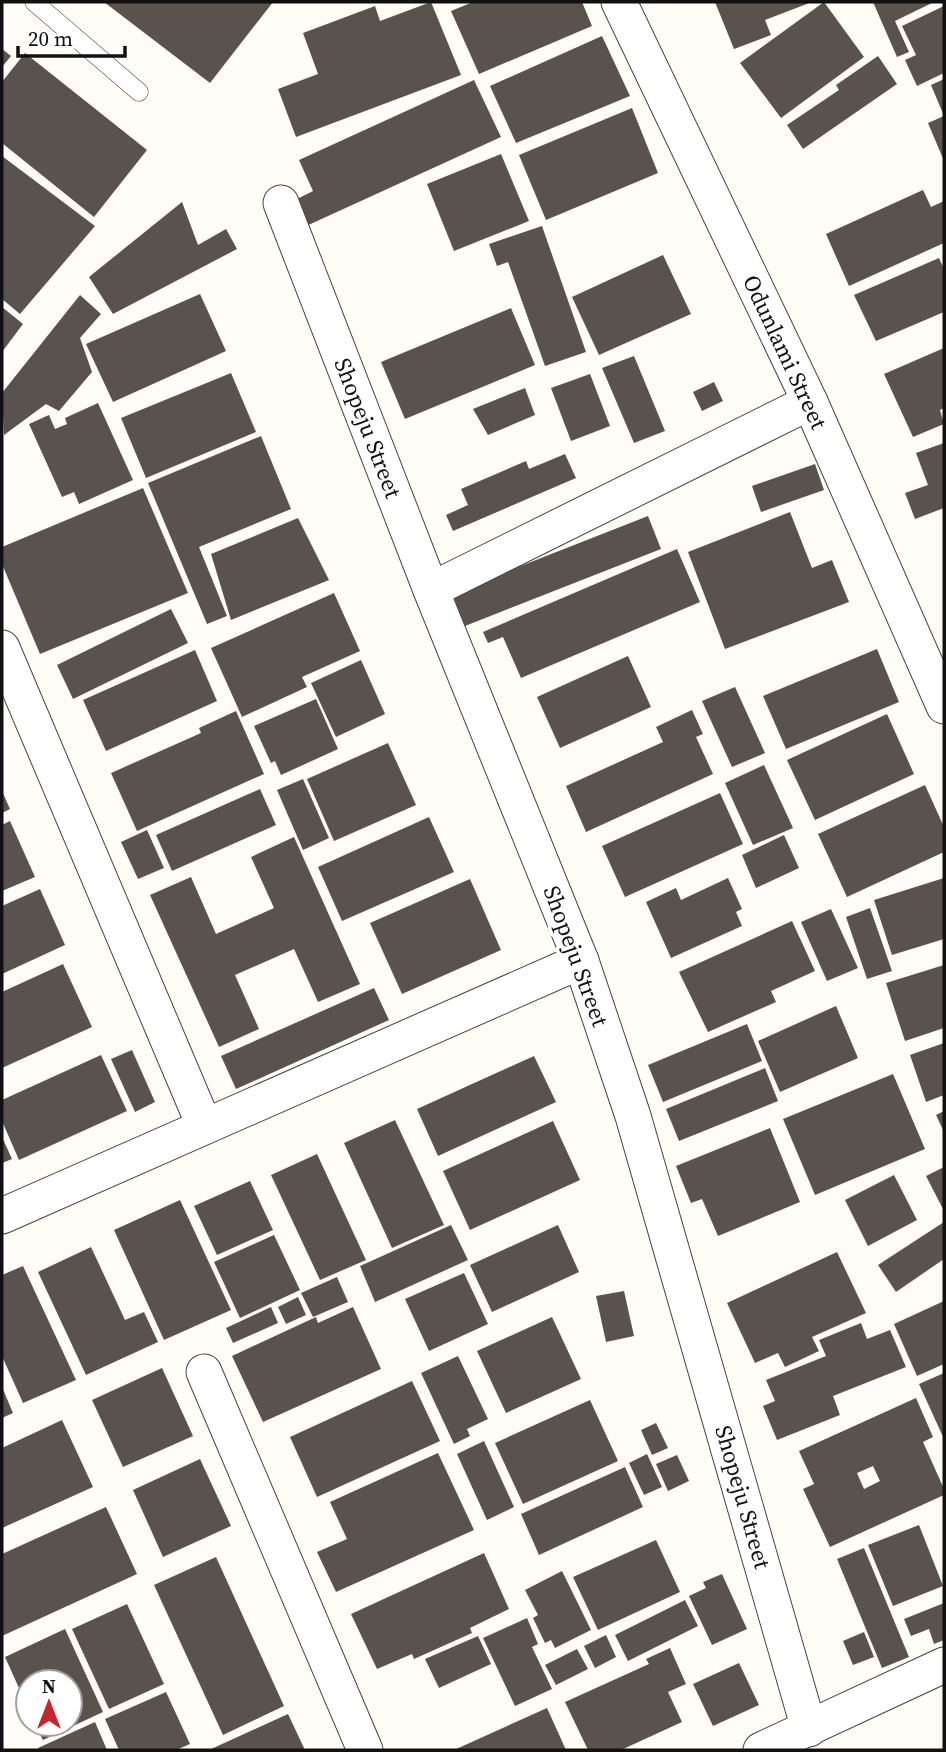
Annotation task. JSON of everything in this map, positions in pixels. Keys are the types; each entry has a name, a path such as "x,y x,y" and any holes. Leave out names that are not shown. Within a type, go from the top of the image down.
{"street":[{"name":"Odunlami Street","path":"620,2 810,402 944,706"},
{"name":"Shopeju Street","path":"281,203 431,590 581,961 633,1116 809,1729"},
{"path":"431,590 810,402"},
{"path":"2,648 204,1125"},
{"path":"2,1216 581,961"},
{"path":"204,1372 365,1750"},
{"path":"761,1750 944,1665"}],"lane":[{"path":"34,2 139,92"}],"building":[{"path":"104,2 273,2 210,83"},
{"path":"431,2 461,75 296,137 278,89 318,74 303,33 375,6 380,21"},
{"path":"473,2 582,2 592,26 479,74 451,11"},
{"path":"715,2 812,2 765,20 771,35 734,49"},
{"path":"824,2 864,57 781,118 740,63"},
{"path":"873,2 934,2 895,21 909,52 897,57"},
{"path":"944,6 944,73 917,86 905,60 916,55 902,26"},
{"path":"602,36 630,96 516,143 490,86"},
{"path":"2,49 11,56 2,67"},
{"path":"25,53 147,150 94,217 2,143 2,82"},
{"path":"878,56 897,84 803,149 787,125 839,90 836,85"},
{"path":"944,79 944,116 931,85"},
{"path":"474,80 501,137 304,227 293,201 313,191 299,160"},
{"path":"632,108 658,173 546,220 519,155"},
{"path":"944,116 944,161 928,123"},
{"path":"501,154 529,221 454,251 427,184"},
{"path":"2,156 95,226 20,314 2,299"},
{"path":"923,190 931,207 944,201 944,243 849,286 826,234"},
{"path":"182,202 198,245 226,229 237,249 113,314 89,277"},
{"path":"542,226 586,352 545,366 508,262 497,266 489,244"},
{"path":"663,255 691,314 599,355 572,297"},
{"path":"939,258 944,269 944,312 876,341 854,295"},
{"path":"200,294 226,351 113,402 86,344"},
{"path":"80,295 101,314 80,338 92,372 59,411 46,404 4,435 2,393"},
{"path":"2,307 23,324 2,352"},
{"path":"511,308 535,365 405,419 381,362"},
{"path":"944,348 944,408 940,410 944,424 913,437 884,374"},
{"path":"634,356 665,431 634,443 602,368"},
{"path":"231,373 256,432 146,478 121,418"},
{"path":"590,374 610,426 571,441 551,388"},
{"path":"714,382 723,401 702,411 693,392"},
{"path":"525,388 535,415 488,435 473,409"},
{"path":"98,403 133,480 79,504 74,492 62,497 29,424 49,415 55,429 67,424 65,418"},
{"path":"261,436 291,509 199,547 227,616 207,624 148,483"},
{"path":"944,443 944,508 915,519 905,493 928,485 916,453"},
{"path":"565,454 576,478 453,531 446,515 468,505 461,489 526,461 529,469"},
{"path":"815,464 824,490 761,512 752,486"},
{"path":"143,488 188,593 40,654 2,564 2,547"},
{"path":"790,512 812,568 832,560 849,602 725,649 688,552"},
{"path":"648,516 661,549 465,626 452,593"},
{"path":"298,518 329,580 231,620 211,554"},
{"path":"677,549 700,602 521,678 503,637 488,643 483,632"},
{"path":"334,593 360,651 302,677 307,687 242,717 211,648"},
{"path":"171,609 188,643 73,699 57,665"},
{"path":"877,649 899,702 786,749 763,696"},
{"path":"195,650 217,701 106,751 83,700"},
{"path":"628,656 651,707 560,748 537,697"},
{"path":"361,660 385,714 336,737 311,683"},
{"path":"735,687 765,753 732,767 702,701"},
{"path":"316,699 338,749 281,775 275,761 271,763 254,726"},
{"path":"692,710 703,734 696,737 713,774 586,832 566,786 663,742 656,727"},
{"path":"236,711 264,774 137,831 111,773 201,733 199,728"},
{"path":"887,714 914,774 815,820 787,760"},
{"path":"388,743 416,805 334,841 307,779"},
{"path":"764,765 793,828 753,845 725,783"},
{"path":"303,779 329,838 303,850 277,790"},
{"path":"925,785 944,827 944,852 847,897 818,834"},
{"path":"260,789 276,825 172,871 156,835"},
{"path":"2,791 10,809 2,813"},
{"path":"720,793 743,844 625,897 602,846"},
{"path":"429,817 454,872 342,921 318,867"},
{"path":"10,821 35,877 2,891 2,825"},
{"path":"147,830 164,868 138,879 121,842"},
{"path":"784,835 799,868 756,888 742,855"},
{"path":"294,837 360,984 318,1002 294,949 235,975 259,1029 219,1047 150,895 191,877 216,934 274,908 251,857"},
{"path":"728,878 742,909 736,912 742,926 671,958 646,902 676,888 681,900"},
{"path":"944,878 944,939 892,955 874,900"},
{"path":"470,879 501,950 402,994 370,923"},
{"path":"40,889 65,945 2,974 2,906"},
{"path":"870,908 892,971 867,979 846,917"},
{"path":"831,909 858,968 827,981 801,922"},
{"path":"792,921 815,971 771,991 776,1002 708,1032 679,972"},
{"path":"63,964 92,1027 2,1068 2,992"},
{"path":"944,965 944,1028 905,1041 886,983"},
{"path":"374,988 389,1020 236,1089 221,1056"},
{"path":"836,1006 858,1058 780,1092 758,1041"},
{"path":"747,1024 762,1061 663,1102 648,1065"},
{"path":"944,1043 944,1095 926,1102 910,1055"},
{"path":"132,1050 155,1102 135,1112 111,1059"},
{"path":"101,1055 127,1111 19,1160 2,1121 2,1100"},
{"path":"534,1056 556,1102 438,1156 417,1109"},
{"path":"765,1068 778,1101 679,1141 666,1109"},
{"path":"893,1074 925,1149 815,1195 783,1119"},
{"path":"944,1111 944,1132 936,1115"},
{"path":"395,1120 444,1225 392,1248 344,1143"},
{"path":"553,1121 580,1180 470,1230 443,1171"},
{"path":"770,1128 800,1202 718,1236 702,1199 691,1203 676,1166"},
{"path":"2,1137 12,1159 2,1163"},
{"path":"317,1154 366,1260 320,1280 271,1175"},
{"path":"944,1167 944,1211 926,1176"},
{"path":"894,1175 917,1220 868,1246 845,1200"},
{"path":"250,1181 273,1230 217,1255 194,1206"},
{"path":"180,1200 231,1310 164,1340 114,1230"},
{"path":"944,1222 944,1259 896,1292 878,1265"},
{"path":"451,1225 468,1260 375,1302 360,1266"},
{"path":"558,1225 579,1272 492,1312 470,1265"},
{"path":"274,1235 300,1290 240,1318 214,1262"},
{"path":"91,1247 125,1320 144,1312 158,1342 86,1375 38,1272"},
{"path":"837,1252 866,1313 812,1337 819,1351 785,1367 778,1353 755,1363 727,1303"},
{"path":"23,1266 76,1380 23,1403 2,1356 2,1275"},
{"path":"464,1273 488,1324 429,1351 405,1299"},
{"path":"337,1277 348,1302 313,1317 301,1293"},
{"path":"624,1291 634,1336 606,1342 596,1296"},
{"path":"298,1297 306,1315 286,1324 278,1307"},
{"path":"944,1301 944,1364 917,1376 894,1324"},
{"path":"271,1307 278,1323 233,1343 226,1328"},
{"path":"353,1307 381,1369 263,1422 232,1356 316,1317 318,1323"},
{"path":"552,1317 581,1379 506,1413 477,1351"},
{"path":"861,1323 867,1339 890,1330 906,1367 833,1396 840,1415 777,1440 763,1406 775,1401 766,1380 826,1356 819,1340"},
{"path":"458,1356 488,1419 467,1429 470,1436 454,1444 421,1373"},
{"path":"162,1368 193,1436 123,1467 92,1400"},
{"path":"944,1373 944,1439 919,1384"},
{"path":"412,1381 440,1441 317,1497 290,1437"},
{"path":"2,1387 13,1413 2,1418"},
{"path":"916,1398 933,1437 923,1442 944,1489 944,1495 830,1547 803,1489 814,1484 799,1451","holes":["873,1466 880,1481 864,1489 857,1473"]},
{"path":"590,1400 618,1461 523,1504 495,1443"},
{"path":"62,1420 93,1487 2,1528 2,1448"},
{"path":"656,1423 668,1448 652,1455 641,1430"},
{"path":"484,1441 514,1507 487,1520 457,1454"},
{"path":"438,1453 474,1530 336,1592 317,1552 347,1539 330,1502"},
{"path":"647,1454 662,1487 644,1495 629,1463"},
{"path":"677,1455 689,1481 668,1491 656,1464"},
{"path":"200,1459 231,1526 163,1557 133,1490"},
{"path":"625,1467 643,1507 539,1555 521,1514"},
{"path":"106,1507 137,1574 2,1636 2,1554"},
{"path":"919,1525 943,1586 893,1606 868,1545"},
{"path":"656,1540 680,1592 598,1630 573,1577"},
{"path":"864,1548 909,1657 882,1668 837,1559"},
{"path":"484,1553 509,1609 470,1628 472,1633 414,1659 412,1654 377,1669 351,1614"},
{"path":"216,1557 284,1706 223,1735 154,1585"},
{"path":"562,1571 591,1630 555,1648 551,1640 545,1643 533,1618 538,1615 525,1590"},
{"path":"722,1574 747,1629 712,1645 689,1596 706,1588 703,1582"},
{"path":"685,1600 698,1626 628,1661 615,1635"},
{"path":"944,1603 944,1640 934,1644 929,1629 911,1636 904,1619"},
{"path":"127,1604 164,1684 109,1709 72,1629"},
{"path":"527,1618 538,1644 532,1647 552,1689 515,1706 483,1638"},
{"path":"65,1629 83,1668 14,1668 14,1677 5,1657"},
{"path":"864,1632 874,1657 853,1665 843,1641"},
{"path":"606,1635 616,1657 595,1668 584,1646"},
{"path":"478,1636 491,1664 439,1688 425,1659"},
{"path":"670,1648 686,1684 668,1692 682,1722 621,1750 588,1750 565,1702 649,1664 646,1659"},
{"path":"577,1649 588,1669 556,1685 545,1665"},
{"path":"739,1663 759,1705 713,1726 693,1684"},
{"path":"84,1670 103,1712 84,1721"},
{"path":"166,1692 190,1744 176,1750 119,1750 105,1719"},
{"path":"547,1708 566,1750 454,1750"},
{"path":"288,1714 305,1750 209,1750"},
{"path":"95,1722 107,1750 38,1748 60,1738 84,1738 84,1727"}]}
